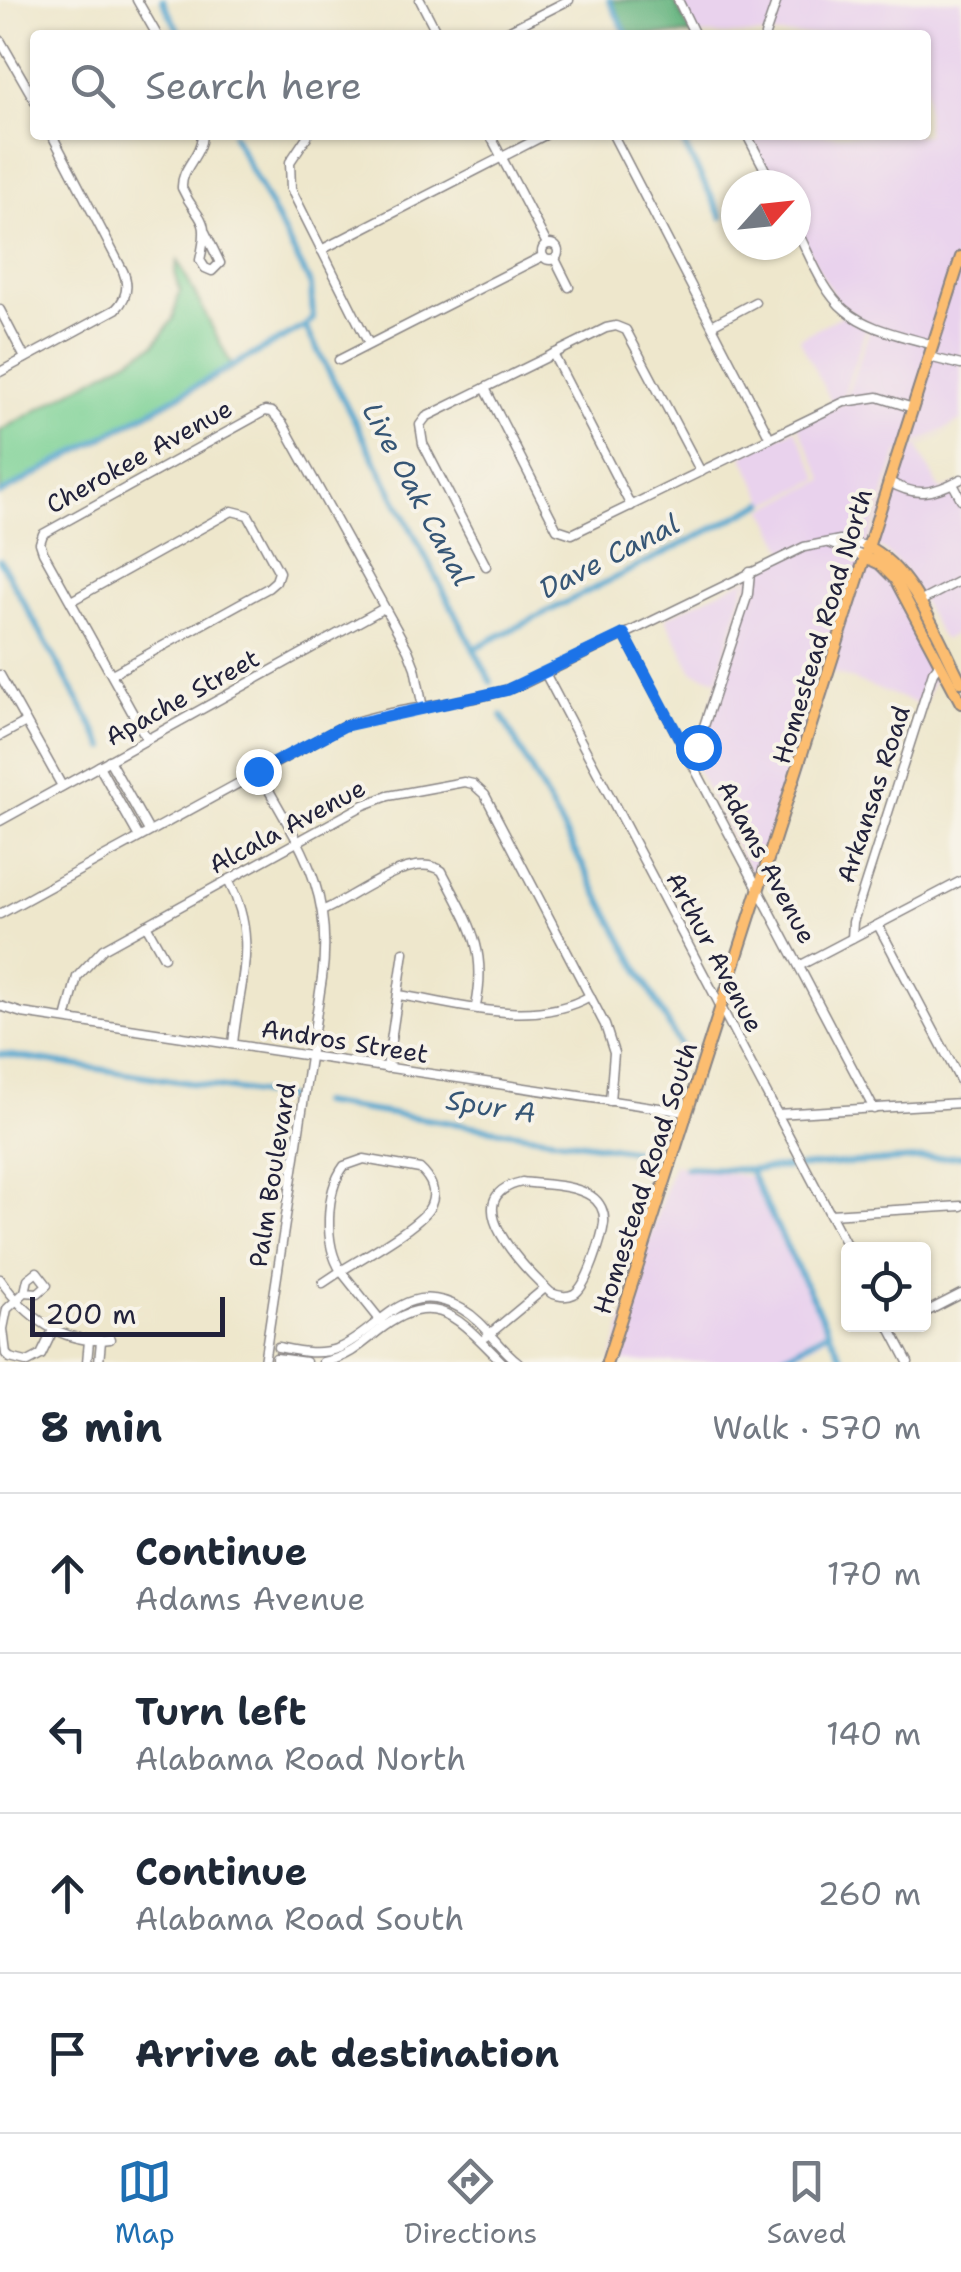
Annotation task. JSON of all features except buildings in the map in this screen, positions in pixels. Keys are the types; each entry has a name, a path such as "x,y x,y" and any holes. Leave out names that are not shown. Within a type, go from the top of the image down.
{"main road":[{"name":"Homestead Road North","path":"721,1007 961,257"},
{"path":"865,551 891,561 961,680"},
{"path":"865,551 895,580 961,703"},
{"name":"Homestead Road South","path":"608,1362 721,1007"}],"street":[{"path":"138,0 154,30"},
{"path":"420,0 435,30"},
{"path":"510,30 569,0"},
{"path":"678,0 693,30"},
{"path":"767,30 777,0"},
{"path":"0,40 30,92"},
{"path":"0,372 116,309 128,286 55,140"},
{"path":"201,140 199,152 182,179 186,197 200,212 205,232"},
{"path":"304,140 293,155 288,178 369,344"},
{"path":"493,140 547,244 557,247 555,259"},
{"path":"320,250 536,140"},
{"path":"617,140 770,438"},
{"path":"750,140 765,170"},
{"path":"543,256 547,244"},
{"path":"339,360 543,256 555,259 569,287"},
{"path":"811,258 845,310 868,324 933,345"},
{"path":"712,325 755,302"},
{"path":"0,310 25,358"},
{"path":"486,566 423,444 420,425 426,417 606,328 626,330 701,472"},
{"path":"553,354 631,506"},
{"path":"929,357 961,365"},
{"path":"484,388 559,530 572,534 854,399 878,397 912,408"},
{"name":"Cherokee Avenue","path":"147,739 43,552 43,534 265,411 272,412 283,424 412,659 423,708"},
{"path":"888,481 902,489 926,494 957,482 961,500"},
{"path":"70,601 232,511 248,515 268,548 278,572 276,581 268,588 112,674"},
{"path":"0,914 344,726 498,692 804,547 824,542 865,551"},
{"path":"692,762 748,594 750,572"},
{"path":"918,602 961,580"},
{"name":"Apache Street","path":"0,821 384,608"},
{"name":"Adams Avenue","path":"624,634 874,1108"},
{"name":"Arkansas Road","path":"852,938 853,922 934,672 940,664"},
{"name":"Arthur Avenue","path":"545,673 844,1242"},
{"path":"0,676 62,786"},
{"path":"0,736 26,722"},
{"path":"110,760 149,831"},
{"path":"99,766 139,837"},
{"name":"Palm Boulevard","path":"258,771 313,873 324,910 325,954 264,1362"},
{"name":"Alcala Avenue","path":"66,1019 73,984 103,949 373,801 456,783 473,784 485,795 613,1046 610,1101"},
{"path":"324,910 402,870 436,866 478,943 482,972 476,1006"},
{"path":"228,880 239,899 247,929 233,1044"},
{"path":"799,966 961,881"},
{"path":"146,925 164,958"},
{"path":"878,926 961,1082"},
{"path":"387,1068 404,952"},
{"path":"398,995 542,1013 590,996"},
{"name":"Andros Street","path":"0,1006 8,1011 686,1112"},
{"path":"777,1114 961,1103"},
{"path":"323,1283 341,1271 428,1211 432,1187 420,1169 364,1158 344,1166 335,1185 329,1231 331,1252 341,1271 382,1322"},
{"path":"522,1182 582,1191 601,1208 604,1224 580,1289 558,1296 545,1288 494,1222 491,1205 507,1186 522,1182"},
{"path":"830,1214 961,1206"},
{"path":"0,1279 16,1299 53,1330 89,1341 106,1340 100,1362"},
{"path":"486,1336 545,1288"},
{"path":"25,1292 4,1318 4,1343 10,1358 27,1362 41,1355 53,1330"},
{"path":"931,1309 961,1294"},
{"path":"323,1362 345,1355 402,1304 432,1301 463,1310 486,1336 518,1362"},
{"path":"892,1332 908,1362"},
{"path":"486,1336 502,1362"},
{"path":"87,1362 89,1341"},
{"path":"278,1347 306,1362"},
{"path":"276,1358 317,1352 345,1355"}],"shaded area":[{"path":"678,0 961,0 961,421 898,453 864,555 889,572 940,663 923,706 829,671 759,889 692,762 747,594 750,572 787,554 764,509 824,480 797,424 844,402 871,325 838,304 811,256 811,170 765,170 750,140 931,140 931,30 693,30"},
{"path":"844,314 867,326 842,400 832,404 799,338"},
{"path":"961,425 918,448 941,491 956,484 961,493 961,631 943,640 904,570 885,551 871,544 901,454"},
{"path":"795,428 820,479 767,504 742,455"},
{"path":"747,578 717,680 693,672 665,618"},
{"path":"673,1164 750,1177 828,1336 782,1362 611,1362"}],"green space":[{"path":"611,0 674,0 689,30 626,30"},
{"path":"178,261 233,368 0,496 0,431 154,345 173,319 180,290 175,272"}],"waterway":[{"path":"162,0 178,30"},
{"path":"609,0 624,30"},
{"path":"0,494 313,319 311,285 236,140"},
{"path":"682,140 721,215"},
{"name":"Live Oak Canal","path":"305,326 491,682"},
{"name":"Dave Canal","path":"473,649 764,503"},
{"path":"0,560 105,748"},
{"name":"Live Oak Canal","path":"502,716 686,1057"},
{"name":"Spur A","path":"0,1054 289,1098"},
{"name":"Spur A","path":"320,1103 636,1151 653,1160"},
{"name":"Spur A","path":"685,1167 749,1170 961,1156"},
{"path":"749,1170 844,1362"},
{"path":"773,1362 829,1331"}],"route":[{"path":"258,771 344,726 507,690 624,634 692,762 698,747"}]}
